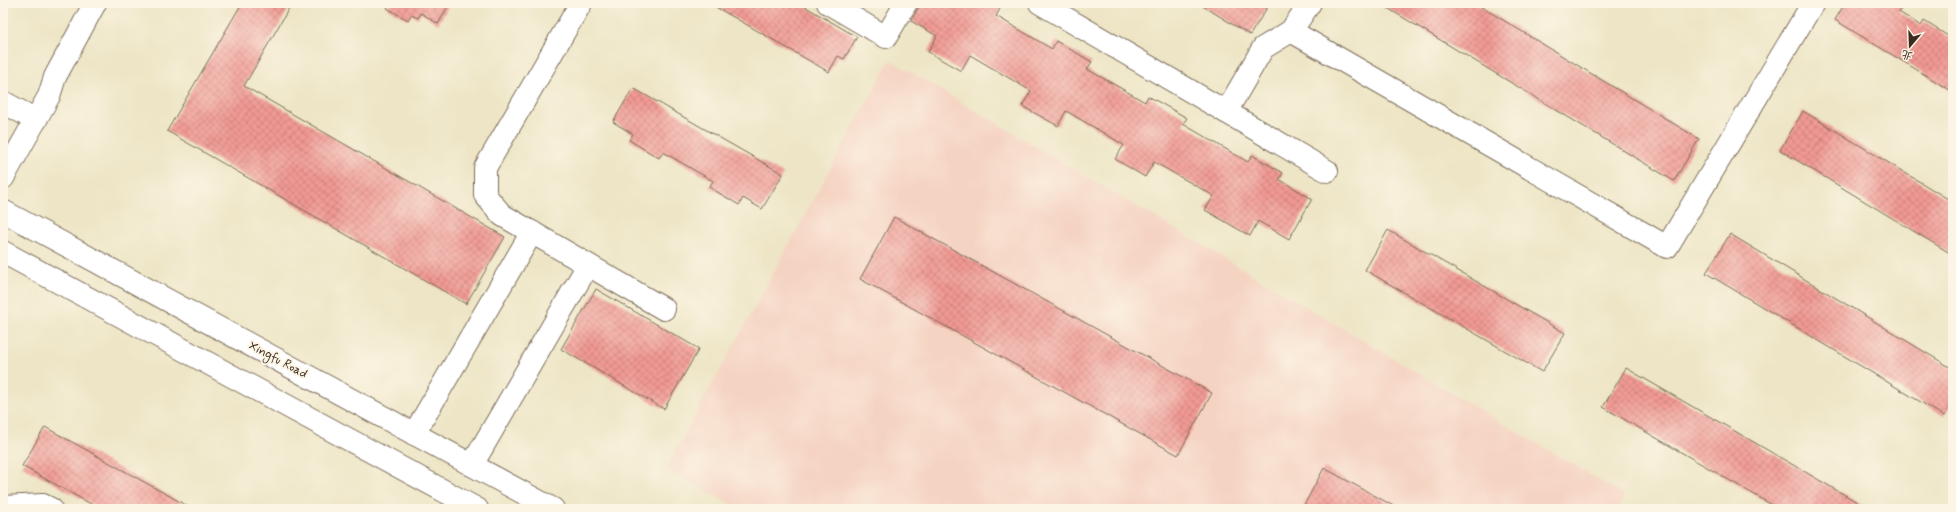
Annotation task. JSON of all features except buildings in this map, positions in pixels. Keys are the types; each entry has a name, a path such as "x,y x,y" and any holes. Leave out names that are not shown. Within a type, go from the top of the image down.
{"street":[{"path":"3,178 36,120 48,96 55,77 95,3"},
{"path":"581,3 485,168 485,195 502,215 664,309"},
{"path":"828,3 886,37 906,3"},
{"path":"1040,3 1327,171"},
{"path":"1226,112 1263,48 1292,31 1310,3"},
{"path":"1292,31 1666,247 1814,3"},
{"path":"3,102 36,120"},
{"name":"Xingfu Road","path":"3,211 553,509"},
{"path":"414,434 532,232"},
{"path":"3,252 477,509"},
{"path":"472,465 588,265"},
{"path":"3,507 43,505 51,509"}],"shaded area":[{"path":"890,60 1624,495 1618,509 741,509 666,469"}]}
